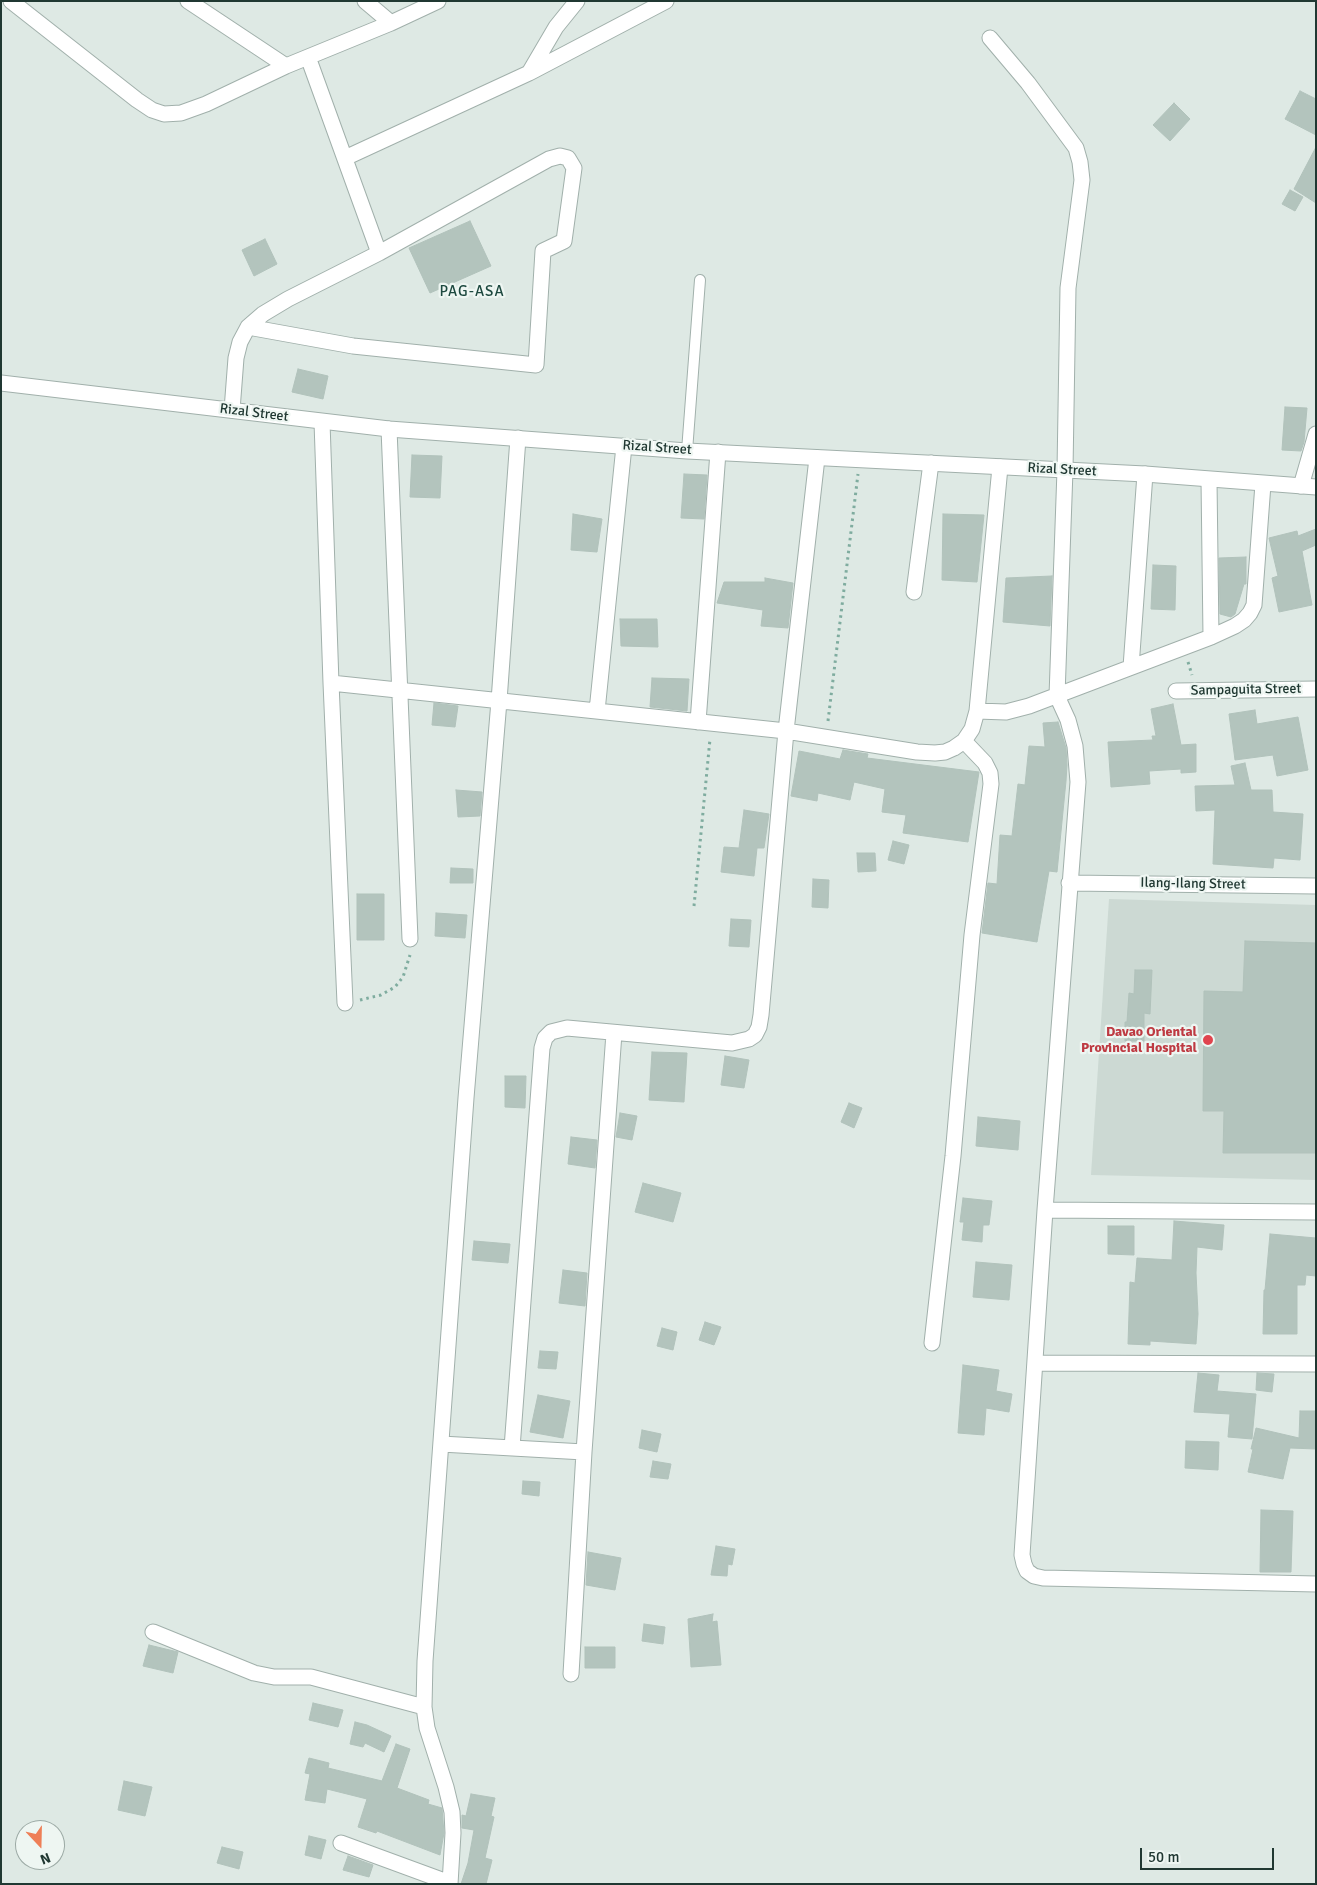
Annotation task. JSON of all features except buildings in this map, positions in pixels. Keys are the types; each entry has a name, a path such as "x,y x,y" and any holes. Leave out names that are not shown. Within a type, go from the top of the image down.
{"street":[{"path":"11,1 137,100 152,110 164,114 181,112 206,104 286,66 391,23 438,1"},
{"path":"188,1 286,66"},
{"path":"365,1 391,23"},
{"path":"529,73 556,27 577,1"},
{"path":"345,158 529,73 666,1"},
{"path":"990,38 1028,83 1076,148 1082,180 1068,288 1058,696 1068,720 1075,746 1078,782 1045,1210 1022,1555 1027,1571 1034,1576 1043,1578 1316,1584"},
{"path":"308,57 379,253"},
{"path":"232,410 236,358 240,342 248,327 264,314 288,299 379,253 549,159 560,156 568,158 574,168 564,241 543,251 536,365 353,346 248,327"},
{"name":"Rizal Street","path":"1,383 389,429 687,451 1145,474 1308,487"},
{"path":"322,422 345,1003"},
{"path":"389,429 410,939"},
{"path":"1308,487 1316,434"},
{"path":"341,1842 450,1883 453,1834 452,1812 427,1728 424,1707 424,1661 518,438"},
{"path":"597,711 624,446"},
{"path":"705,723 718,452"},
{"path":"512,1448 542,1048 545,1038 551,1032 567,1028 732,1043 749,1039 755,1035 761,1016 786,731 817,458"},
{"path":"914,592 931,463"},
{"path":"331,683 786,731 917,752 935,753 954,748 964,741 972,729 977,712 1000,467"},
{"path":"1131,668 1145,474"},
{"path":"1209,480 1211,637"},
{"path":"977,712 1006,712 1058,696 1211,637 1244,620 1250,614 1254,605 1263,484"},
{"name":"Sampaguita Street","path":"1176,692 1316,689"},
{"path":"932,1343 953,1156 972,935 991,784 990,772 985,763 964,741"},
{"name":"Ilang-Ilang Street","path":"1070,883 1316,886"},
{"path":"570,1674 614,1033"},
{"path":"1045,1210 1316,1212"},
{"path":"1035,1363 1316,1364"},
{"path":"441,1444 584,1452"},
{"path":"153,1632 254,1673 274,1677 311,1676 424,1707"}],"lane":[{"path":"687,451 700,280"}],"path":[{"path":"826,737 860,460"},
{"path":"1184,647 1197,691"},
{"path":"694,906 705,723"},
{"path":"345,1003 382,995 395,987 404,977 410,959 410,939"}],"shaded area":[{"name":"Davao Oriental Provincial Hospital","path":"1109,899 1316,905 1316,1180 1091,1175"}],"place":[{"name":"Davao Oriental Provincial Hospital","path":"1208,1040"}],"district":[{"name":"PAG-ASA","path":"472,292"}]}
